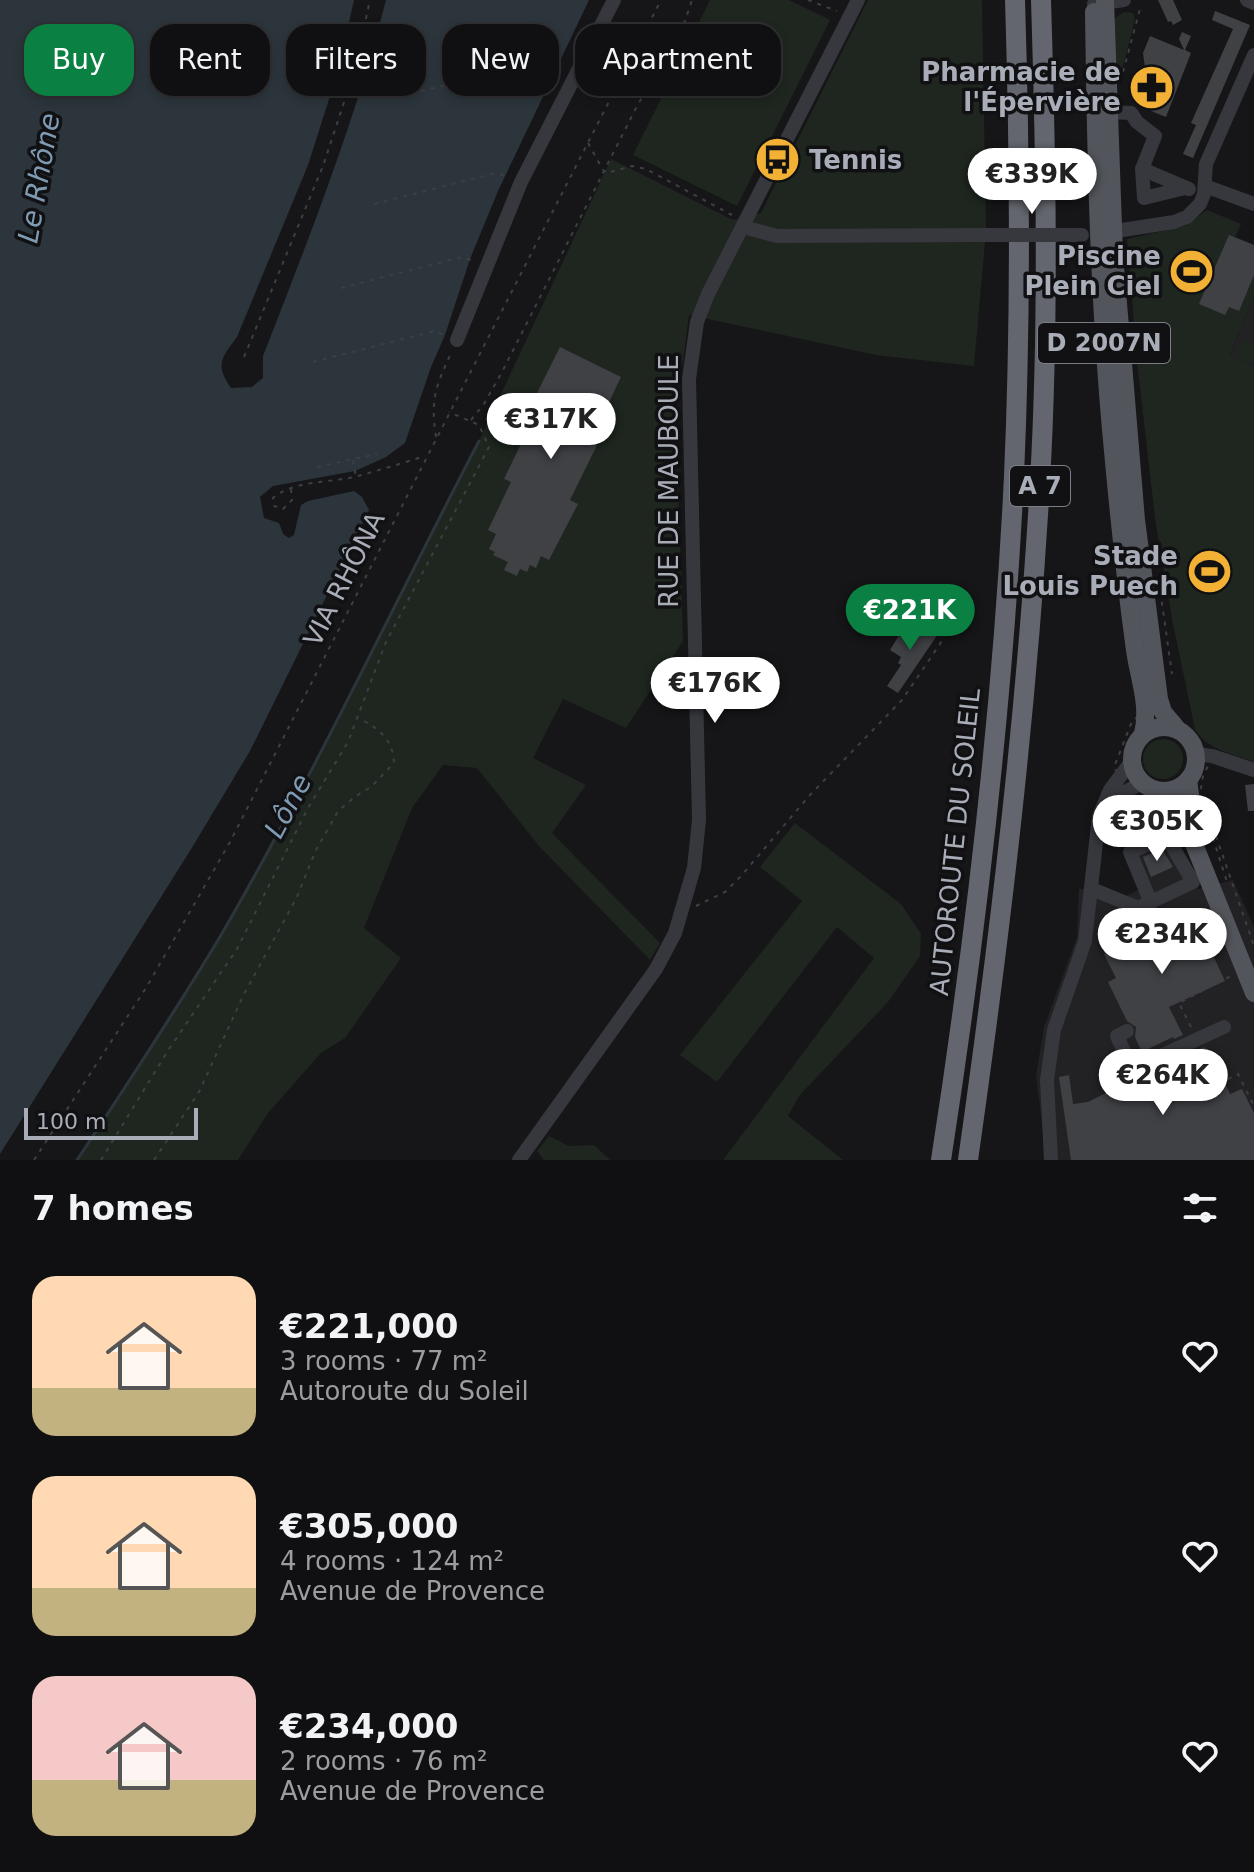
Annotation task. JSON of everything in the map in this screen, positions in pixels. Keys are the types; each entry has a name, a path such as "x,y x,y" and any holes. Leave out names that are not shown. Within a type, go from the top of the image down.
{"highway":[{"name":"AUTOROUTE DU SOLEIL","path":"941,1160 988,812 1014,478 1019,262 1015,0"},
{"name":"AUTOROUTE DU SOLEIL","path":"968,1160 1013,815 1030,645 1040,480 1046,265 1041,0"}],"main road":[{"name":"D 2007N","path":"1097,234 1109,112 1104,1"},
{"name":"D 2007N","path":"1104,1 1097,234 1136,520 1151,720"},
{"path":"1151,720 1160,727 1184,729"},
{"path":"1151,720 1184,729 1192,744 1196,754 1193,772 1198,792 1196,819 1254,969"},
{"path":"1151,720 1134,747 1129,784 1176,805 1254,993"},
{"path":"1164,800 1171,791 1198,792"}],"street":[{"path":"457,340 521,182 614,0"},
{"name":"RUE DE MAUBOULE","path":"519,1160 656,969 684,911 694,868 699,820 689,379 697,322 740,223 858,0"},
{"path":"1247,0 1254,3"},
{"path":"740,223 777,236 1097,234 1174,222 1187,217 1200,204 1206,164 1254,55"},
{"path":"1109,112 1131,113 1155,136 1142,169 1144,198 1185,188"},
{"path":"1142,169 1185,188 1254,204"},
{"path":"1196,754 1254,770"},
{"path":"1051,1160 1047,1080 1049,1059 1063,999 1085,941 1097,827 1110,790 1129,784"},
{"path":"1092,889 1144,906 1193,882 1164,837 1130,852 1144,906"},
{"path":"1127,1031 1117,1036 1132,1069 1224,1027"}],"path":[{"path":"244,357 323,166 354,72 370,0"},
{"name":"VIA RHÔNA","path":"34,1160 146,988 230,842 661,0"},
{"path":"470,421 484,404 502,372 604,171 685,21 692,0"},
{"path":"808,0 845,13"},
{"path":"426,90 547,62 574,76"},
{"path":"588,141 604,171"},
{"path":"604,171 632,166 656,172 740,223"},
{"path":"374,204 496,173 521,182"},
{"path":"341,288 462,257 486,265"},
{"path":"313,362 435,331 457,340 431,407 436,437"},
{"path":"101,1160 169,1049 237,949 308,808 348,742 386,642 489,447 479,425 448,412"},
{"path":"317,467 377,454"},
{"path":"291,489 292,500 283,509 274,506 273,498 281,492 291,489 356,477 426,456"},
{"path":"352,459 356,477"},
{"path":"684,911 725,892 809,796 887,717 920,677 955,619 961,603"},
{"path":"1164,800 1132,797 1129,784 1114,767 1133,719 1151,720 1171,710 1184,729"},
{"path":"154,1160 199,1092 243,996 297,897 315,852 338,811 371,787 394,763 393,751 385,735 358,718"},
{"path":"1196,800 1198,792"},
{"path":"1210,829 1254,954"},
{"path":"1214,832 1254,946"},
{"path":"1193,1032 1179,1003 1233,973"},
{"path":"1228,1079 1238,1074 1254,1106"}],"shaded area":[{"path":"710,0 789,0 830,20 737,206 633,155 662,96 781,96 781,24 698,24"},
{"path":"868,0 982,0 986,230 974,366 876,355 689,315 678,399 671,399 671,414 676,415 683,641 626,728 563,699 533,758 586,785 552,833 660,943 650,960 539,846 477,768 443,765 412,808 364,928 401,958 345,1038 321,1053 268,1113 238,1160 77,1160 223,931 321,751 479,441 611,159 733,220 761,213"},
{"path":"1124,12 1133,13 1135,19 1121,74 1113,74 1113,24 1115,18"},
{"name":"Stade Louis Puech","path":"1207,210 1241,224 1235,237 1254,245 1254,297 1230,355 1254,365 1254,762 1213,747 1195,729 1155,518 1136,352 1138,327 1134,324 1127,239 1185,226"},
{"path":"1254,297 1254,365 1230,356"},
{"path":"1243,340 1254,344 1254,363 1237,356"},
{"path":"1163,739 1177,745 1183,759 1177,773 1163,779 1149,773 1143,759 1149,745"},
{"path":"795,823 901,904 921,934 920,956 888,1002 799,1096 788,1116 843,1160 723,1160 874,958 837,927 717,1082 680,1055 802,901 760,867"},
{"path":"1163,832 1172,832 1198,889 1233,880 1254,927 1254,1160 1047,1160 1036,1076 1044,1027 1077,937 1079,889 1101,889 1124,897 1142,888 1125,850"},
{"path":"549,1136 569,1146 594,1145 610,1160 544,1160 537,1151"}],"water":[{"name":"Le Rhône","path":"0,0 354,0 349,24 286,24 286,96 330,96 308,165 237,337 222,362 223,373 231,388 252,387 263,378 263,356 314,224 358,96 426,96 426,24 380,24 386,0 589,0 559,63 559,24 442,24 442,96 543,96 470,259 405,443 386,457 355,471 273,486 260,497 264,518 279,523 283,534 289,538 294,535 301,505 308,501 354,491 362,497 369,510 250,751 0,1154"}],"building":[{"path":"1158,0 1173,0 1182,20 1173,25 1171,21 1168,22"},
{"path":"1215,11 1250,25 1193,158 1183,154 1196,125 1191,123 1233,29 1212,20"},
{"path":"1182,32 1191,36 1185,50 1191,53 1166,117 1151,111 1143,53 1150,36 1184,50 1179,39"},
{"path":"1229,235 1254,245 1254,275 1239,311 1229,307 1225,315 1199,304"},
{"path":"560,347 621,377 590,442 597,445 570,500 578,504 549,560 541,556 536,568 530,565 527,572 520,569 517,576 504,570 508,562 493,555 495,552 489,549 496,534 488,530 511,482 504,479 535,415 528,411"},
{"path":"922,623 938,634 898,693 887,686 901,665 898,663 901,657 890,650 906,624 917,632"},
{"path":"1254,784 1254,811 1248,811 1245,785"},
{"path":"1162,849 1173,867 1151,877 1143,857"},
{"path":"1197,909 1207,927 1201,930 1225,981 1169,1007 1183,1035 1142,1052 1135,1037 1136,1027 1127,1021 1108,982 1116,978 1104,954"},
{"path":"1204,1047 1230,1094 1242,1089 1254,1113 1254,1160 1071,1160 1059,1077 1069,1075 1073,1104 1088,1102 1122,1085 1121,1082 1128,1078 1136,1078"}],"waterway":[{"name":"Lône","path":"77,1160 189,988 258,870 479,441"}],"place":[{"name":"Pharmacie de l'Épervière","path":"1152,87"},
{"name":"Tennis","path":"778,160"},
{"name":"Piscine Plein Ciel","path":"1192,271"},
{"name":"Stade Louis Puech","path":"1209,571"}]}
